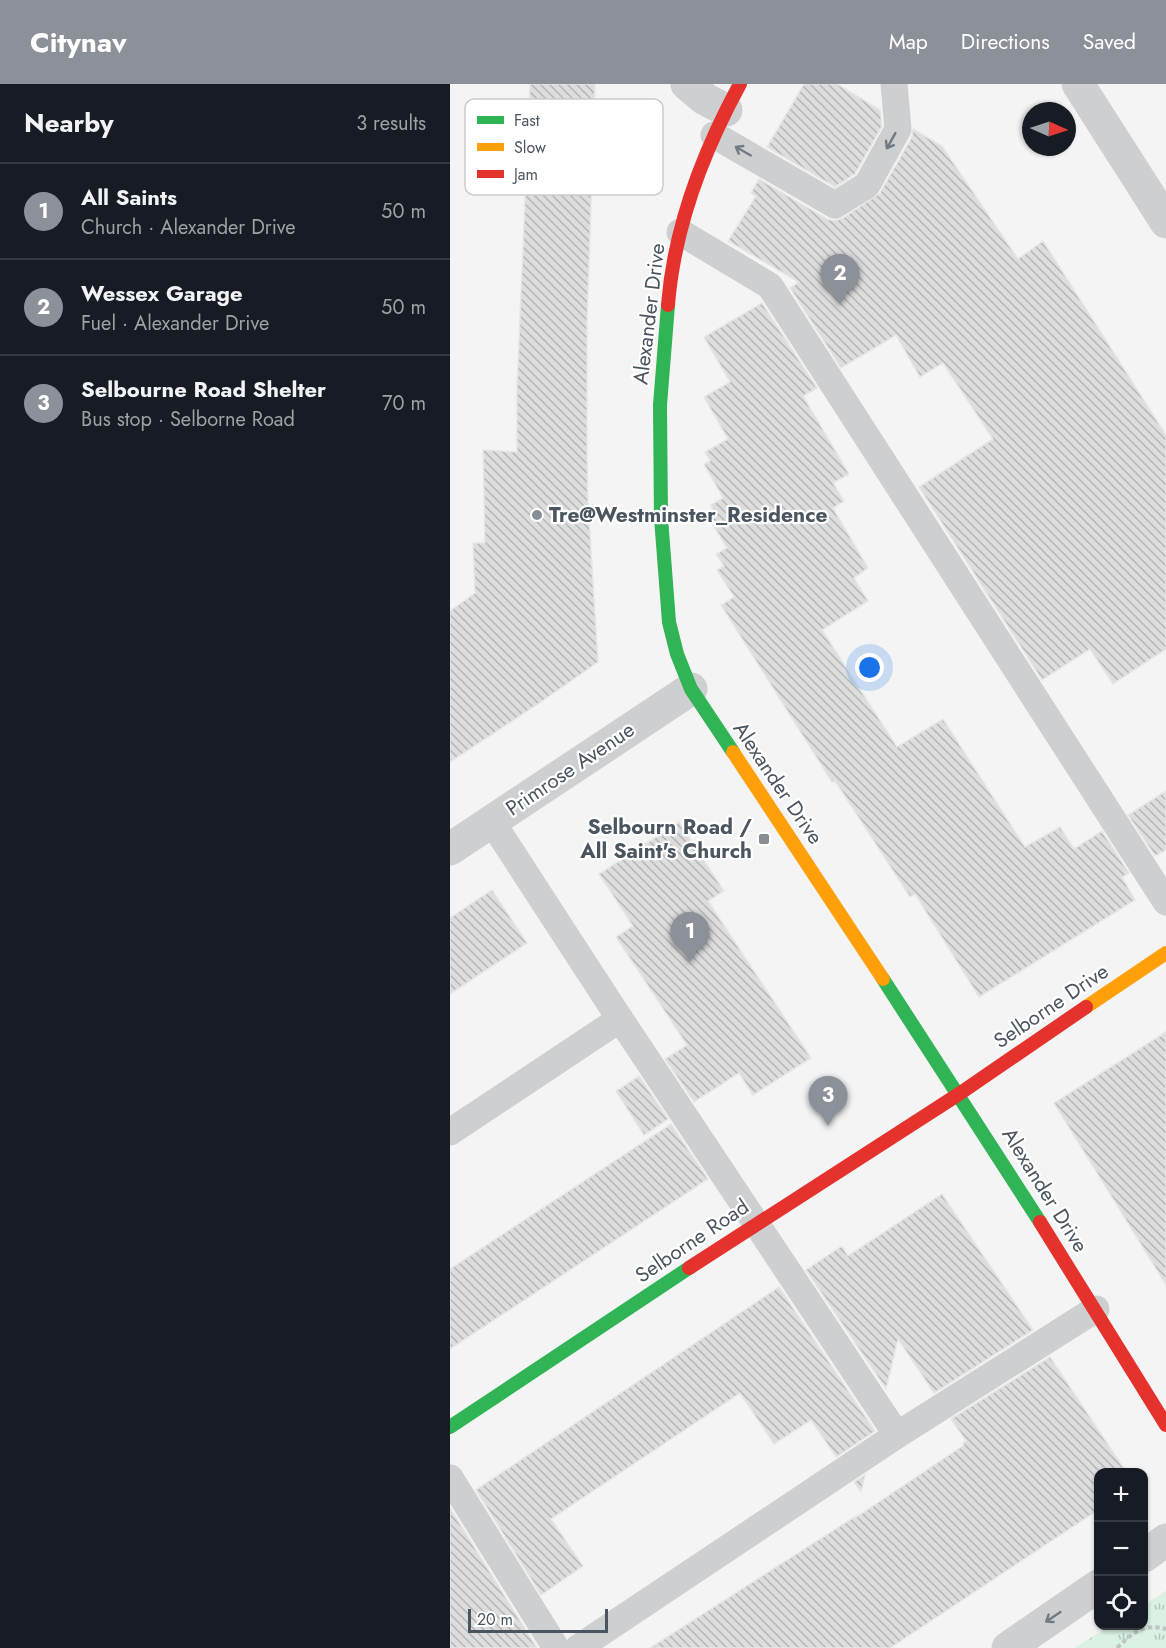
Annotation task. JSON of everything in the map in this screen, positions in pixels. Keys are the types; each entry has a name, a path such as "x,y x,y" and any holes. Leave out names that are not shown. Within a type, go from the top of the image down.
{"main road":[{"name":"Alexander Drive","path":"727,110 696,180 680,232 669,287 660,405 661,518 669,621 677,654 691,689 959,1094 1096,1309 1166,1425"},
{"name":"Selborne Drive","path":"959,1094 1166,952"},
{"name":"Selborne Road","path":"450,1427 757,1222 959,1094"}],"street":[{"path":"687,84 705,99 727,110"},
{"path":"1078,84 1166,222"},
{"name":"Primrose Avenue","path":"450,849 691,689"},
{"path":"1148,1553 1166,1540"},
{"path":"1008,1648 1094,1589"}],"lane":[{"path":"727,110 835,205 867,185 898,129 894,84"},
{"path":"680,232 770,286 1166,902"},
{"path":"492,822 897,1435"},
{"path":"450,1132 620,1019"},
{"path":"578,1648 897,1435 1096,1309"},
{"path":"450,1478 556,1648"}],"path":[{"path":"1117,1648 1131,1634 1152,1626 1166,1629"}],"green space":[{"path":"1166,1591 1166,1648 1074,1648 1103,1630 1148,1630 1148,1602"}],"building":[{"path":"530,84 595,84 594,99 529,99"},
{"path":"804,84 837,84 880,110 882,126 855,174 835,187 767,147"},
{"path":"913,129 942,146 1018,259 1043,241 1166,435 1166,649 1113,684 1090,649 1042,680 919,487 993,439 943,363 920,377 896,335 841,368 790,288 799,282 728,241 756,196 751,193 759,179 827,219 835,221 843,218 880,193 912,137"},
{"path":"525,195 591,195 587,323 587,458 598,662 450,762 450,611 475,593 473,543 485,543 483,450 517,452 517,387"},
{"path":"762,303 817,388 803,396 849,474 833,483 844,501 833,508 868,568 854,578 868,601 822,630 897,747 943,719 1025,847 1060,827 1074,849 1102,831 1129,873 1122,877 1135,900 979,997 915,894 910,897 835,781 832,782 721,605 734,597 717,570 724,566 716,554 727,548 706,513 713,509 711,505 723,498 704,464 710,461 705,452 728,439 704,397 730,382 704,337"},
{"path":"1166,791 1166,850 1155,856 1128,815"},
{"path":"679,822 724,891 708,901 811,1058 753,1095 739,1073 694,1102 665,1059 687,1045 616,937 633,926 599,874"},
{"path":"492,890 527,943 450,994 450,918"},
{"path":"1166,1032 1166,1285 1054,1103"},
{"path":"639,1076 668,1119 644,1135 616,1091"},
{"path":"671,1124 708,1179 450,1349 450,1269"},
{"path":"942,1194 1033,1330 934,1393 898,1339 886,1389 806,1270 842,1246 848,1256"},
{"path":"779,1287 875,1431 836,1457 811,1420 774,1444 740,1393 551,1519 583,1566 541,1595 476,1490"},
{"path":"1050,1357 1124,1468 1094,1468 1094,1513 890,1648 650,1648 856,1516 855,1518 964,1445 966,1441 951,1419"},
{"path":"865,1475 861,1492 854,1482"},
{"path":"450,1508 537,1648 450,1648"}],"traffic: fast":[{"path":"668,305 660,405 661,518 669,622 677,654 691,689 733,752"},
{"path":"883,979 1040,1222"},
{"path":"450,1427 689,1268"}],"traffic: slow":[{"path":"733,752 883,979"},
{"path":"1086,1007 1166,953"}],"traffic: jam":[{"path":"668,305 671,276 692,191 714,136 740,84"},
{"path":"689,1268 959,1094 1086,1007"},
{"path":"1040,1222 1166,1425"}],"place":[{"name":"Wessex Garage","path":"840,304"},
{"name":"Tre@Westminster_Residence","path":"537,515"},
{"name":"Selbourn Road / All Saint's Church","path":"764,839"},
{"name":"All Saints","path":"690,962"},
{"name":"Selbourne Road Shelter","path":"828,1126"}]}
